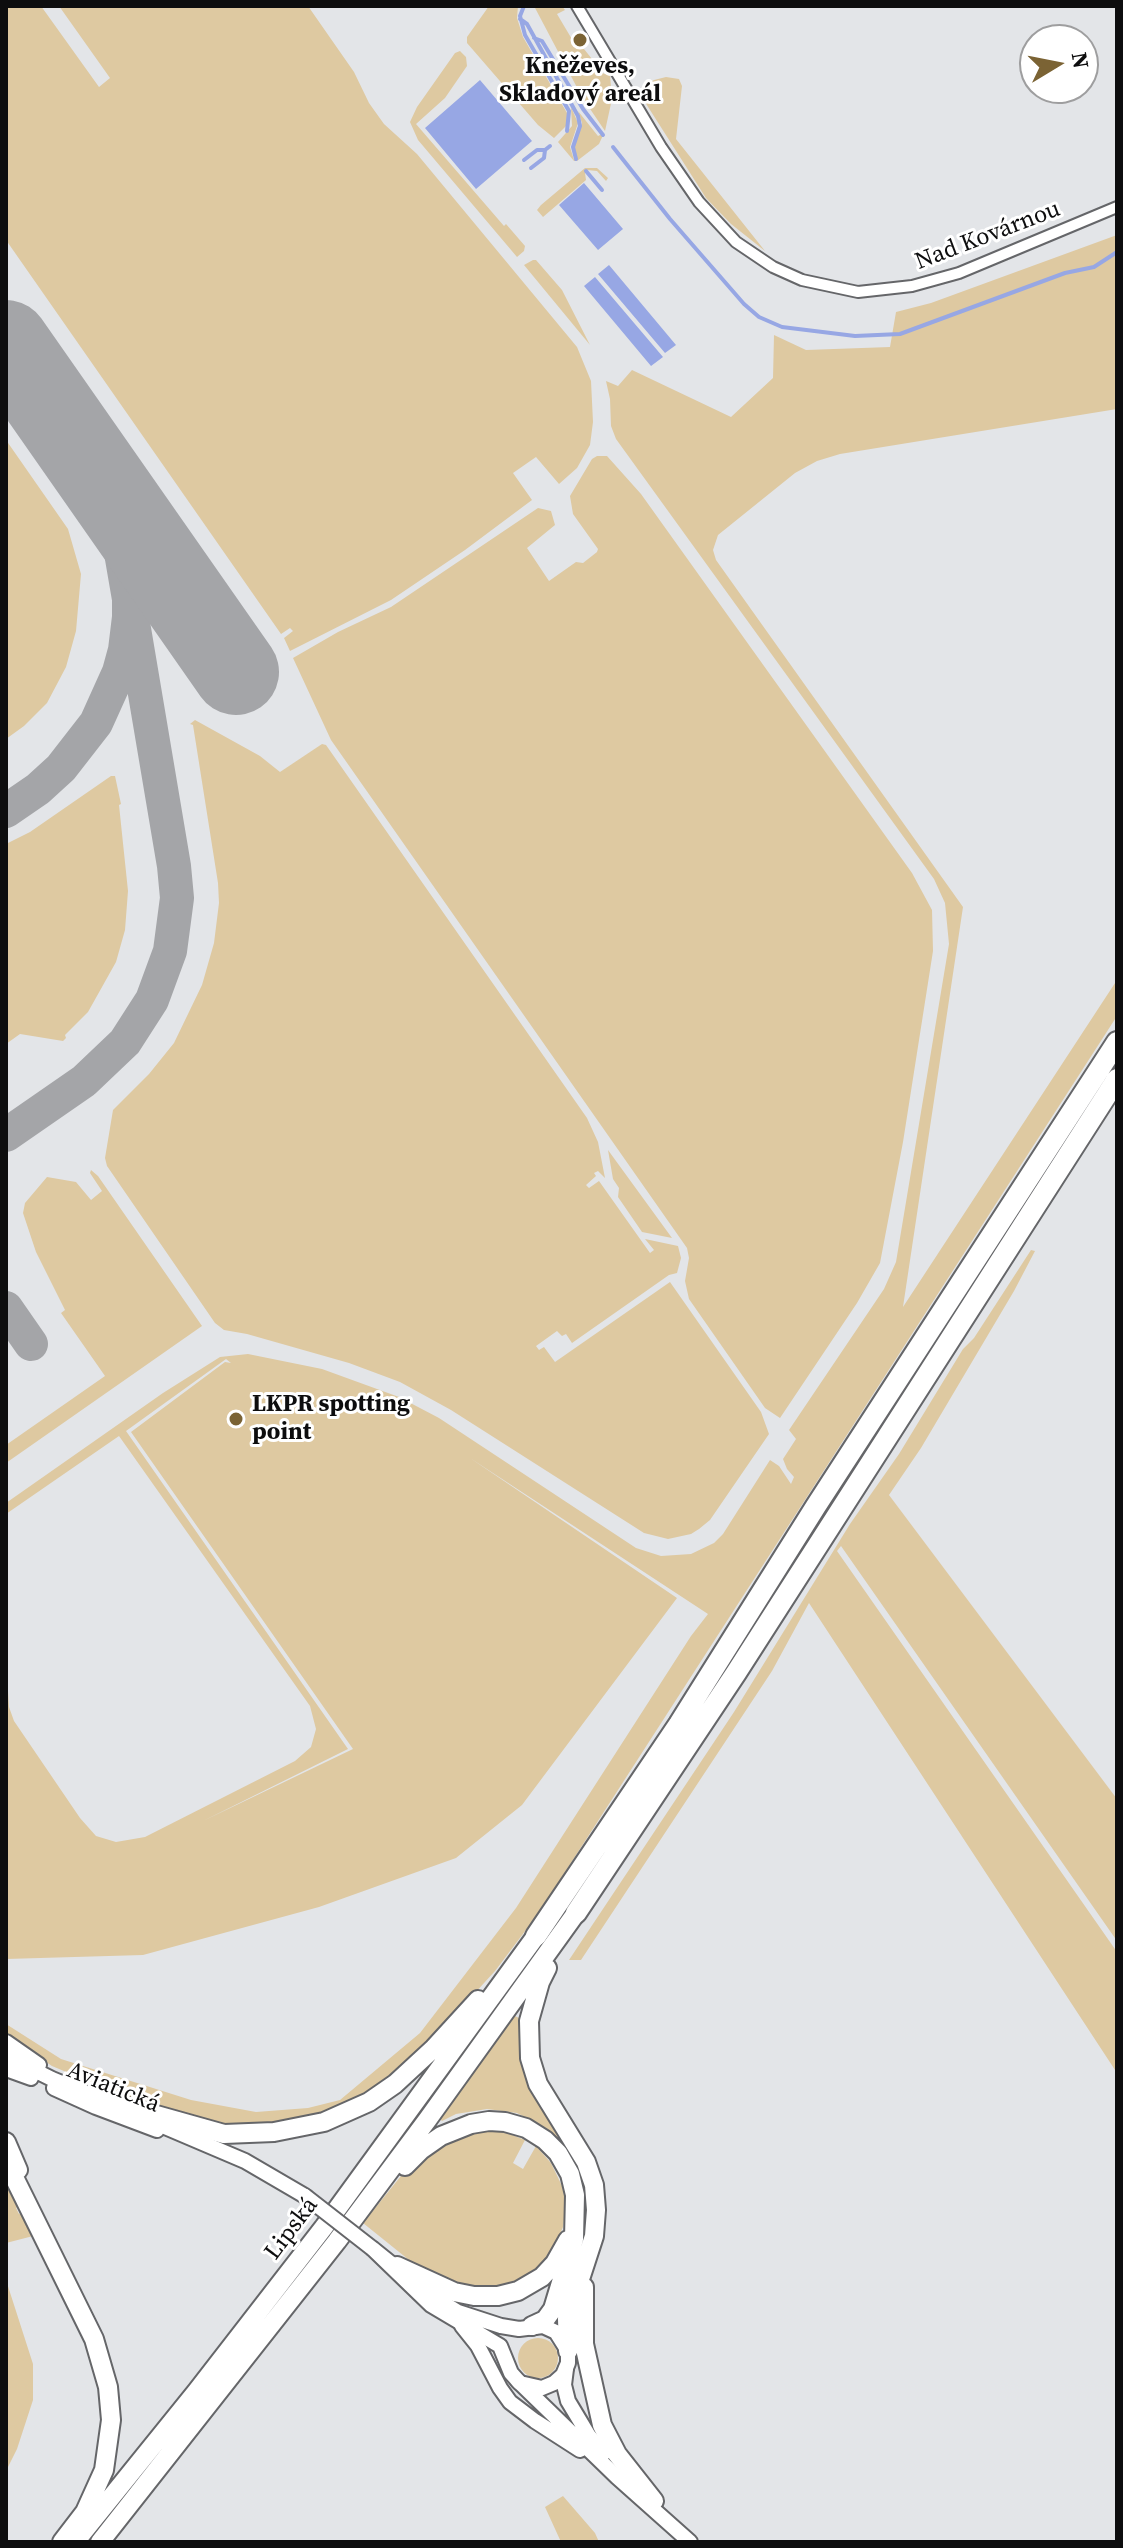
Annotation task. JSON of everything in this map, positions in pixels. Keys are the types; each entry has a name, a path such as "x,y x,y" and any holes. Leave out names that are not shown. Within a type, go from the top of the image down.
{"highway":[{"path":"117,2104 224,2134 255,2134 292,2129 339,2117 381,2094 416,2065 536,1936 679,1724 816,1506 1117,1042"},
{"path":"567,2360 567,2319 594,2236 596,2210 591,2174 575,2141 538,2084 528,2046 529,2021 540,1982 576,1913 736,1673 1117,1079"},
{"name":"Lipská","path":"100,2542 358,2213 576,1913"},
{"name":"Lipská","path":"75,2542 166,2431 324,2227 536,1936"},
{"path":"358,2213 429,2143 461,2127 489,2121 526,2128 551,2146 570,2174 576,2207 572,2253 557,2300 550,2315 529,2327"},
{"path":"6,2142 18,2168 29,2208"},
{"path":"6,2161 94,2339 111,2403 110,2437 104,2470 85,2512 62,2542"},
{"path":"397,2266 444,2289 465,2294 498,2296 518,2291 542,2277 555,2263 569,2236 576,2207"},
{"path":"588,2257 582,2329 598,2414 617,2454 654,2501"}],"main road":[{"name":"Aviatická","path":"6,2042 74,2086"},
{"path":"6,2056 52,2079 117,2104 142,2118 245,2161 305,2196 430,2295 458,2312 501,2326 543,2326 556,2332 567,2360 564,2385 568,2401 589,2436 700,2542"},
{"name":"Aviatická","path":"6,2069 109,2112 203,2144"},
{"path":"373,2249 414,2290 459,2323 500,2346 515,2379 690,2542"},
{"path":"459,2323 474,2338 500,2388 516,2408 617,2477"},
{"path":"506,2359 513,2338 529,2327"},
{"path":"515,2379 527,2387 542,2388 554,2383 567,2360"}],"street":[{"name":"Nad Kovárnou","path":"577,6 661,147 699,202 736,242 773,267 802,280 858,292 912,286 959,273 1117,207"}],"shaded area":[{"path":"6,6 41,6 99,87 110,78 59,6 308,6 354,72 369,103 384,124 417,154 577,347 591,381 593,422 590,445 577,468 559,484 536,457 513,473 532,500 391,600 290,651 284,638 293,631 290,628 281,634 6,240"},
{"path":"489,6 518,6 517,18 523,37 567,113 567,125 554,138 538,125 467,43 467,37"},
{"path":"534,6 562,6 565,10 557,14 576,46 580,44 604,74 608,72 610,75 612,99 605,131 582,97"},
{"path":"460,51 466,57 467,66 445,98 416,124 525,246 517,257 418,140 410,122 455,53"},
{"path":"666,77 679,79 682,86 676,139 765,251 731,224 706,198 643,99 643,87"},
{"path":"571,107 578,123 570,147 574,160 577,158 574,148 582,123 578,111 598,136 604,133 599,144 577,161 574,161 558,142 572,126"},
{"path":"585,168 597,168 608,178 606,181 597,171 587,170 586,180 543,217 537,210 541,205"},
{"path":"1117,235 1117,409 840,454 817,461 795,473 718,535 713,550 716,560 963,907 903,1307 1117,980 1117,1016 538,1914 495,1971 421,2052 380,2088 318,2117 269,2125 228,2125 204,2121 116,2093 52,2066 6,2035 6,2024 61,2059 191,2100 256,2112 308,2108 340,2100 420,2033 516,1908 708,1614 470,1458 677,1598 522,1805 456,1858 319,1907 143,1955 6,1959 6,1690 14,1721 80,1818 96,1836 116,1842 145,1837 295,1761 311,1747 316,1729 310,1706 119,1436 6,1514 6,1503 220,1357 248,1354 322,1369 399,1397 439,1418 636,1548 661,1556 691,1554 714,1543 723,1534 770,1460 779,1466 791,1484 794,1477 783,1459 796,1439 789,1430 884,1289 896,1262 949,944 945,903 934,879 616,439 611,426 606,381 618,386 632,370 731,417 773,378 774,335 806,350 890,347 896,312 931,303","holes":["226,1359 231,1363 225,1362 131,1432 353,1749 203,1821 348,1749 126,1431"]},
{"path":"533,260 562,290 590,345 524,265"},
{"path":"6,440 68,529 81,574 76,631 66,667 47,703 6,739"},
{"path":"607,456 641,494 912,873 932,910 933,951 903,1142 880,1263 780,1418 765,1408 689,1299 685,1281 689,1258 687,1248 331,740 293,658 391,607 538,508 551,511 555,525 527,548 549,581 576,562 583,563 598,549 573,514 570,496 592,459"},
{"path":"195,720 260,756 280,772 322,744 326,745 587,1118 598,1142 605,1178 598,1171 586,1185 589,1188 599,1181 650,1253 654,1250 645,1239 678,1246 681,1258 677,1273 669,1275 572,1343 566,1334 562,1336 557,1331 536,1346 539,1350 544,1347 555,1362 670,1282 761,1412 769,1434 710,1520 691,1534 668,1539 644,1533 451,1410 400,1382 349,1363 224,1330 215,1323 107,1166 105,1158 113,1110 174,1043 202,985 214,943 218,883 193,725 190,724"},
{"path":"115,776 121,804 128,891 125,930 116,962 88,1012 65,1035 63,1041 20,1034 6,1044 6,844 30,832"},
{"path":"608,1150 672,1238 642,1232 618,1197 619,1188 613,1179"},
{"path":"91,1170 202,1326 6,1463 6,1445 105,1376 61,1313 65,1310 36,1252 23,1213 25,1203 47,1177 76,1182 91,1200 102,1191"},
{"path":"1031,1250 1035,1251 1014,1291 921,1448 889,1495 1117,1799 1117,1941 841,1546 837,1551 1117,1952 1117,2073 809,1603 772,1671 581,1960 569,1960 734,1712 850,1524"},
{"path":"515,2016 521,2019 522,2053 568,2150 546,2128 517,2113 487,2109 440,2119"},
{"path":"497,2129 525,2140 513,2163 523,2169 536,2146 551,2163 562,2186 566,2205 563,2227 553,2251 538,2269 515,2283 497,2288 456,2284 419,2268 363,2223 405,2171 448,2136"},
{"path":"6,2174 21,2204 16,2208 19,2214 25,2212 37,2235 6,2243"},
{"path":"6,2280 33,2364 33,2400 17,2449 6,2471"},
{"path":"538,2338 552,2344 558,2358 552,2372 538,2378 524,2372 518,2358 524,2344"},
{"path":"563,2496 599,2542 561,2542 545,2507"}],"water":[{"path":"480,80 532,141 476,189 425,128"},
{"path":"584,183 623,229 598,250 559,205"},
{"path":"609,265 676,345 665,353 598,274"},
{"path":"595,277 663,357 651,366 584,286"}],"waterway":[{"path":"524,6 520,16 525,35 569,111 567,131"},
{"path":"520,19 527,24 578,116 580,126 573,147 576,159"},
{"path":"534,38 542,41 583,109 603,135"},
{"path":"531,168 544,158 545,150 550,146"},
{"path":"613,147 744,304 759,317 782,327 855,336 900,334 1065,273 1094,267 1117,252"},
{"path":"524,160 537,150 545,150"},
{"path":"586,171 602,190"}],"taxiway":[{"path":"6,811 61,768 96,723 119,672 129,617 118,535 107,500 86,460 27,376"},
{"path":"6,1135 84,1081 125,1042 152,1000 170,951 177,898 174,866 129,599"},
{"path":"6,1308 31,1344"}],"runway":[{"path":"6,343 236,672"}],"place":[{"name":"Kněževes, Skladový areál","path":"580,40"},
{"name":"LKPR spotting point","path":"236,1419"}]}
